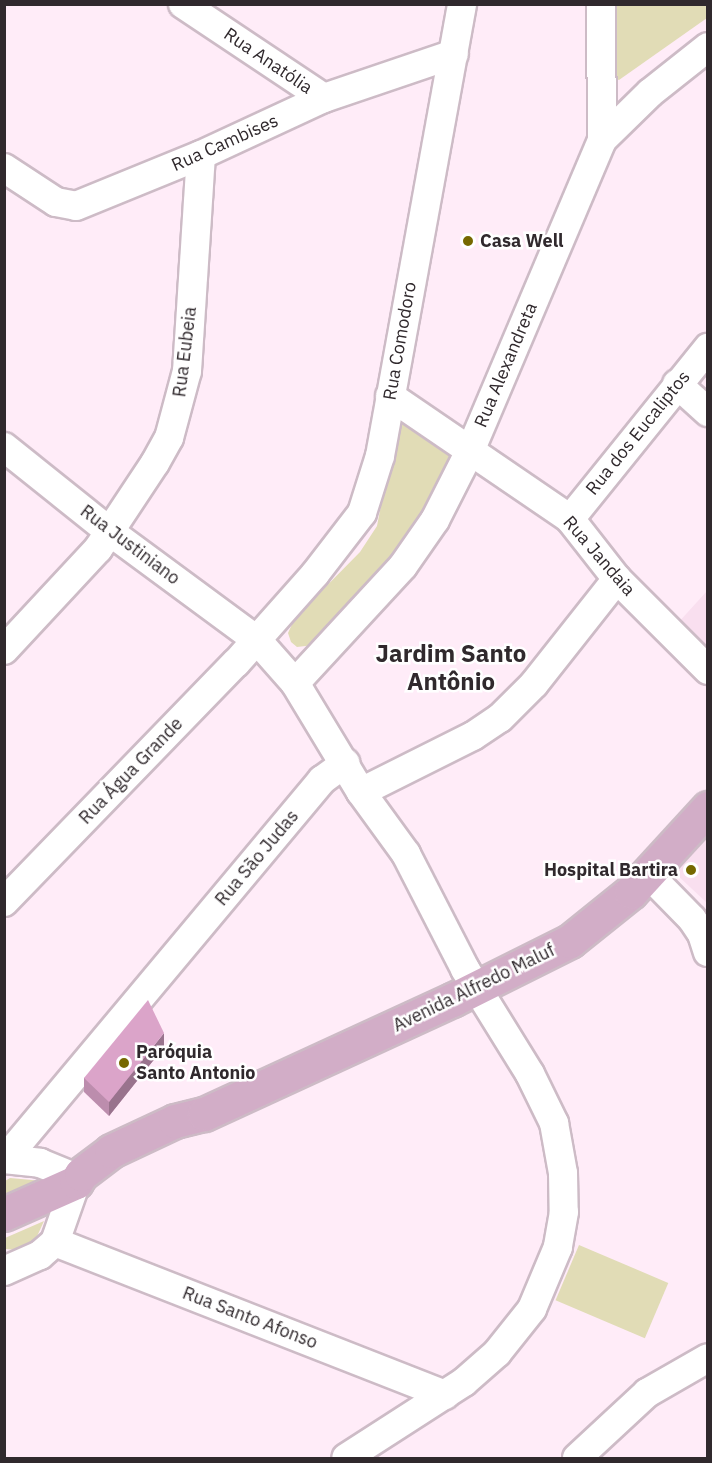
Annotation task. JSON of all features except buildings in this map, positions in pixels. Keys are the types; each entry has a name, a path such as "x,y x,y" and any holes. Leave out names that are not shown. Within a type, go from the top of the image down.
{"main road":[{"name":"Avenida Alfredo Maluf","path":"4,1214 182,1132 204,1114 476,988 570,941 631,892 708,808"}],"street":[{"name":"Rua Anatólia","path":"183,4 324,98"},
{"name":"Rua Comodoro","path":"257,640 315,574 362,513 380,456 462,4"},
{"path":"601,4 602,140"},
{"name":"Rua Alexandreta","path":"295,683 383,589 420,545 435,520 471,449 602,140 650,93 708,47"},
{"name":"Rua Cambises","path":"4,168 56,202 76,206 201,154 324,98 454,54"},
{"name":"Rua Eubeia","path":"4,650 98,549 155,463 177,414 187,371 201,154"},
{"name":"Rua dos Eucaliptos","path":"570,519 708,348"},
{"path":"677,384 708,412"},
{"name":"Rua Jandaia","path":"390,396 471,449 570,519 617,579 708,670"},
{"name":"Rua Justiniano","path":"6,451 109,531 257,640 295,683 345,763"},
{"path":"361,792 473,736 500,718 534,684 617,579"},
{"name":"Rua Água Grande","path":"4,902 257,640"},
{"path":"345,763 361,792 406,854 476,988 530,1074 554,1123 563,1173 564,1212 558,1247 532,1310 497,1353 446,1395 346,1458"},
{"name":"Rua São Judas","path":"5,1158 322,780 345,763"},
{"path":"648,874 678,902 692,919 702,934 708,952"},
{"path":"4,1271 40,1255 55,1242 79,1178 40,1163 5,1158"},
{"name":"Rua Santo Afonso","path":"55,1242 446,1395"},
{"path":"578,1458 647,1393 708,1358"}],"shaded area":[{"path":"605,5 707,5 707,18 619,80 613,78"},
{"path":"401,418 449,450 449,461 410,538 314,645 297,647 291,642 288,633 295,618 360,552 377,526 397,423"},
{"path":"707,591 707,653 677,624"},
{"name":"Hospital Bartira","path":"707,834 707,903 675,873 677,864"},
{"path":"10,1178 43,1181 5,1198 5,1181"},
{"path":"44,1221 34,1243 18,1250 5,1249 5,1238"},
{"path":"579,1245 668,1283 645,1338 556,1300"}],"place":[{"name":"Casa Well","path":"468,241"},
{"name":"Hospital Bartira","path":"691,870"},
{"name":"Paróquia Santo Antonio","path":"124,1063"}],"district":[{"name":"Jardim Santo Antônio","path":"451,668"}]}
